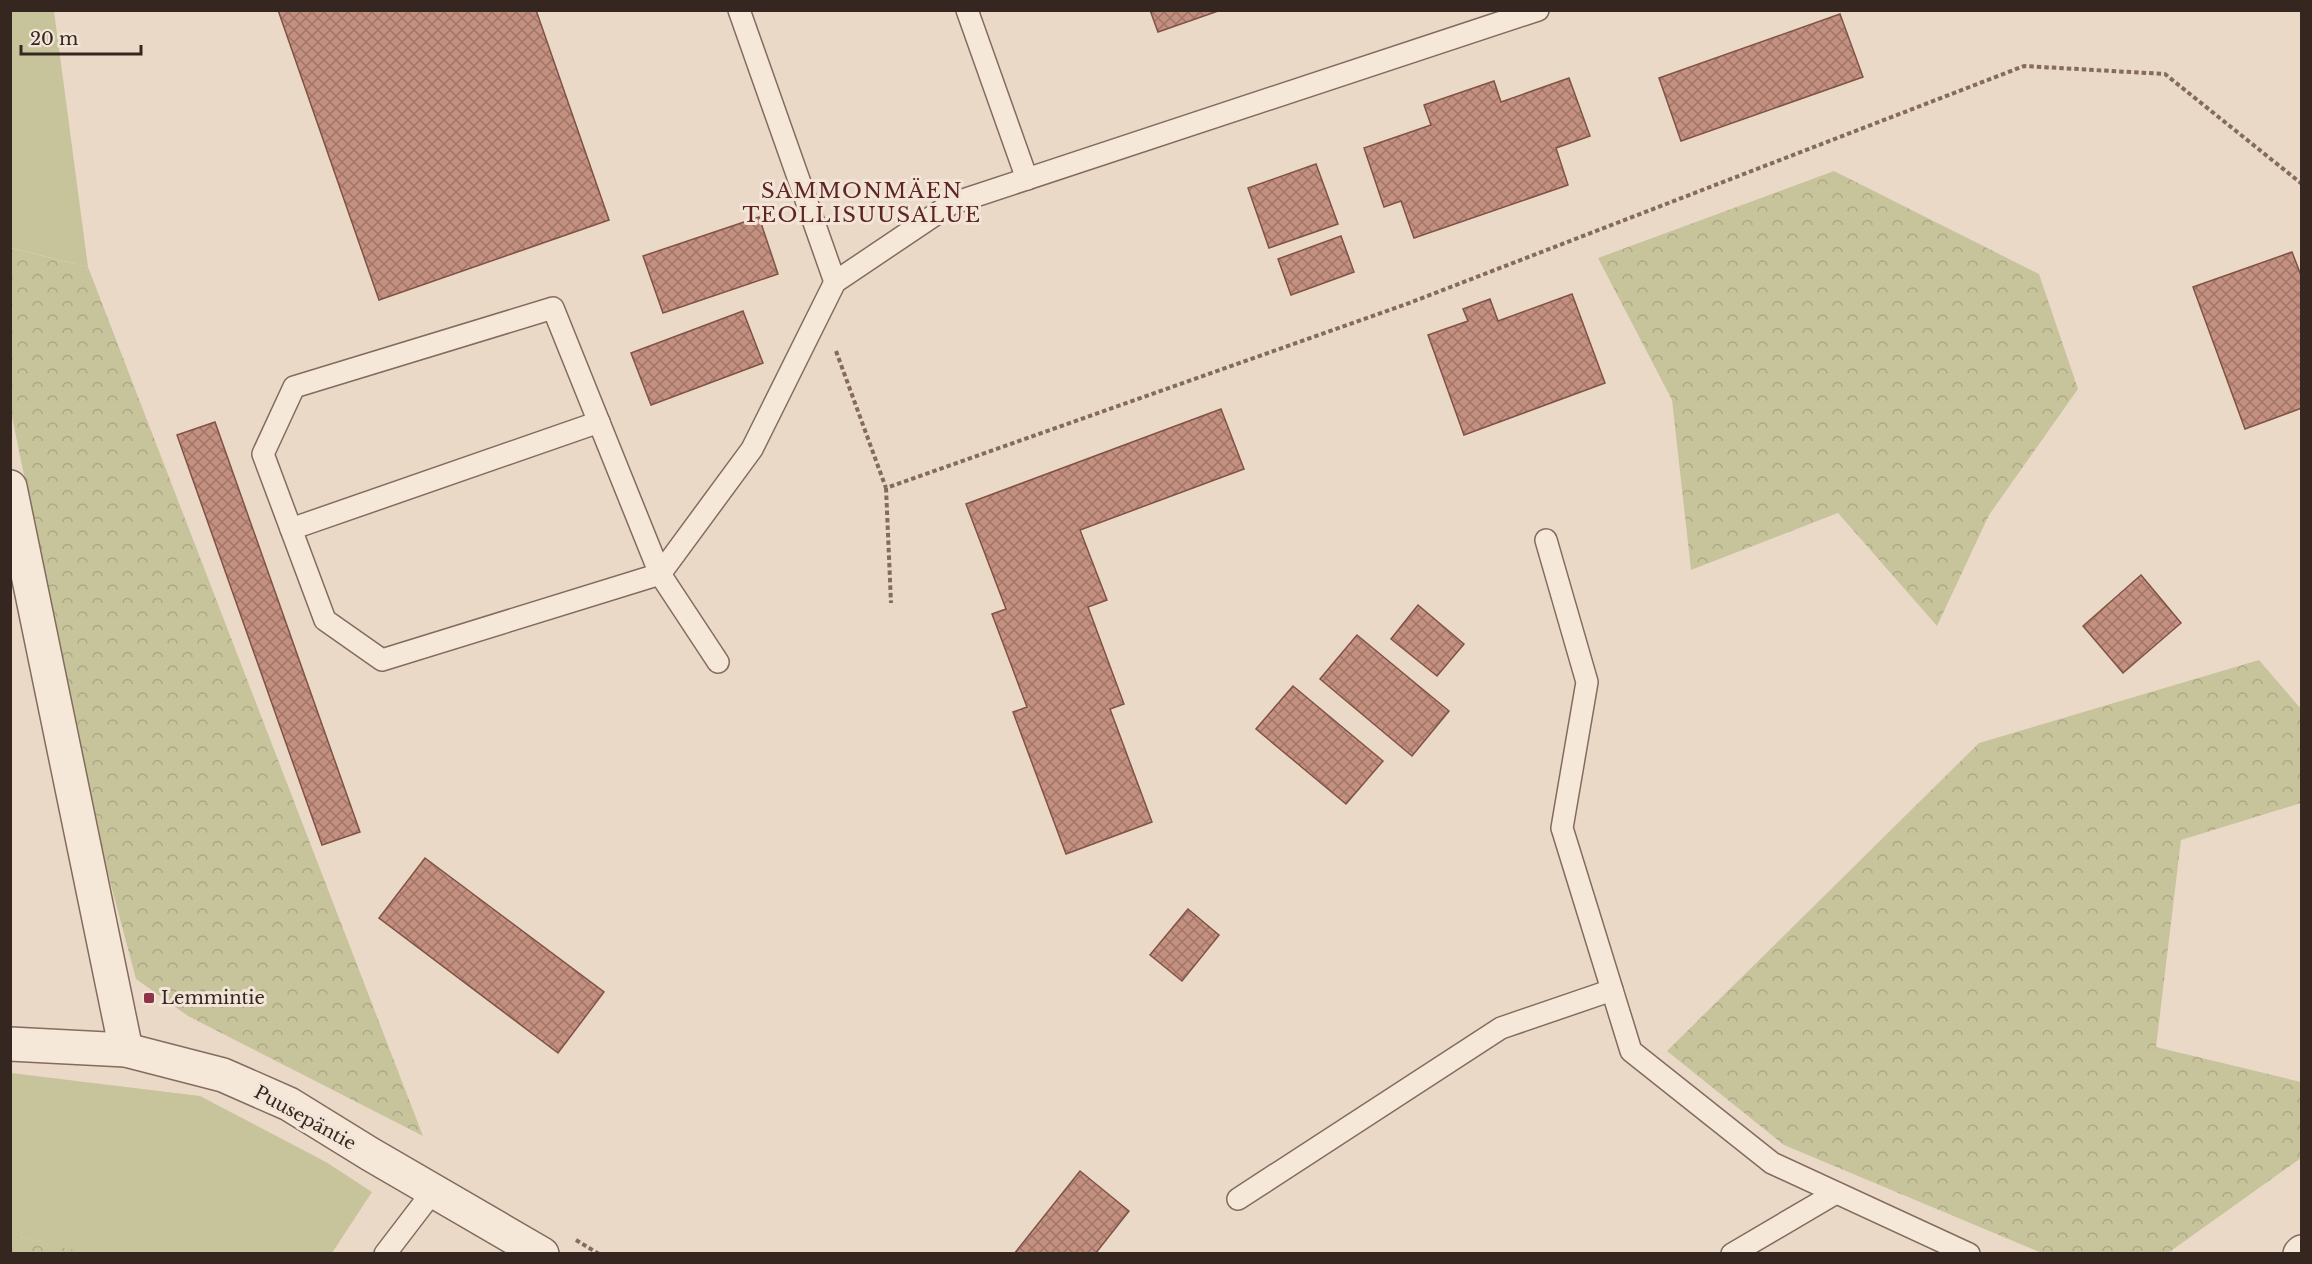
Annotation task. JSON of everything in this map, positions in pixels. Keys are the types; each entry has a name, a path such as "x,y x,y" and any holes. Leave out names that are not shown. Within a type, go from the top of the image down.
{"street":[{"path":"10,487 126,1050"},
{"name":"Puusepäntie","path":"10,1044 126,1050 223,1075 289,1104 542,1254"}],"lane":[{"path":"739,10 835,282"},
{"path":"967,10 1027,179"},
{"path":"718,662 660,574 553,308 294,387 263,454 325,620 382,660 660,574 752,449 835,282 951,204 1538,10"},
{"path":"291,529 599,422"},
{"path":"1546,540 1587,682 1562,828 1631,1051 1772,1163 1969,1254"},
{"path":"1238,1199 1501,1028 1612,990"},
{"path":"385,1254 434,1190"},
{"path":"1731,1254 1836,1193"}],"path":[{"path":"886,488 1404,304 2024,66 2165,74 2301,184"},
{"path":"821,310 886,488 891,603"}],"green space":[{"path":"11,11 54,11 88,267 11,248"},
{"path":"1834,171 2039,274 2078,389 1989,515 1937,626 1838,513 1691,570 1672,400 1598,258"},
{"path":"10,248 88,267 423,1136 188,1016 136,979 99,840 11,412"},
{"path":"2259,660 2301,709 2301,803 2181,840 2156,1047 2301,1082 2301,1158 2168,1253 2042,1253 1784,1145 1667,1051 1979,743"},
{"path":"11,1073 200,1096 326,1162 372,1192 332,1253 87,1254 11,1235"},
{"path":"11,1235 87,1253 11,1253"}],"building":[{"path":"278,10 536,10 609,220 379,300"},
{"path":"1150,10 1221,10 1158,32"},
{"path":"1840,14 1863,77 1681,141 1659,78"},
{"path":"1569,78 1590,136 1556,148 1568,185 1414,238 1401,201 1384,207 1364,148 1431,125 1424,105 1494,81 1501,102"},
{"path":"1316,164 1338,224 1269,248 1248,188"},
{"path":"759,217 778,274 663,313 643,256"},
{"path":"1341,236 1354,272 1291,295 1278,259"},
{"path":"2292,252 2302,278 2302,408 2245,429 2193,287"},
{"path":"1572,294 1605,383 1464,435 1428,335 1468,321 1463,309 1490,299 1498,321"},
{"path":"743,311 763,363 651,405 631,353"},
{"path":"1221,409 1244,469 1080,530 1107,600 1088,607 1124,704 1110,709 1152,822 1066,854 1013,712 1027,707 992,614 1006,609 966,504"},
{"path":"215,422 360,832 322,845 177,435"},
{"path":"2141,575 2181,623 2123,673 2083,626"},
{"path":"1418,605 1464,644 1437,676 1391,639"},
{"path":"1357,635 1449,711 1412,756 1320,679"},
{"path":"1293,686 1383,761 1346,804 1256,729"},
{"path":"425,858 604,992 558,1053 379,918"},
{"path":"1188,909 1219,935 1182,981 1150,955"},
{"path":"1080,1171 1129,1211 1095,1254 1014,1254"}],"place":[{"name":"Lemmintie","path":"149,998"}],"district":[{"name":"SAMMONMÄEN TEOLLISUUSALUE","path":"862,203"}]}
